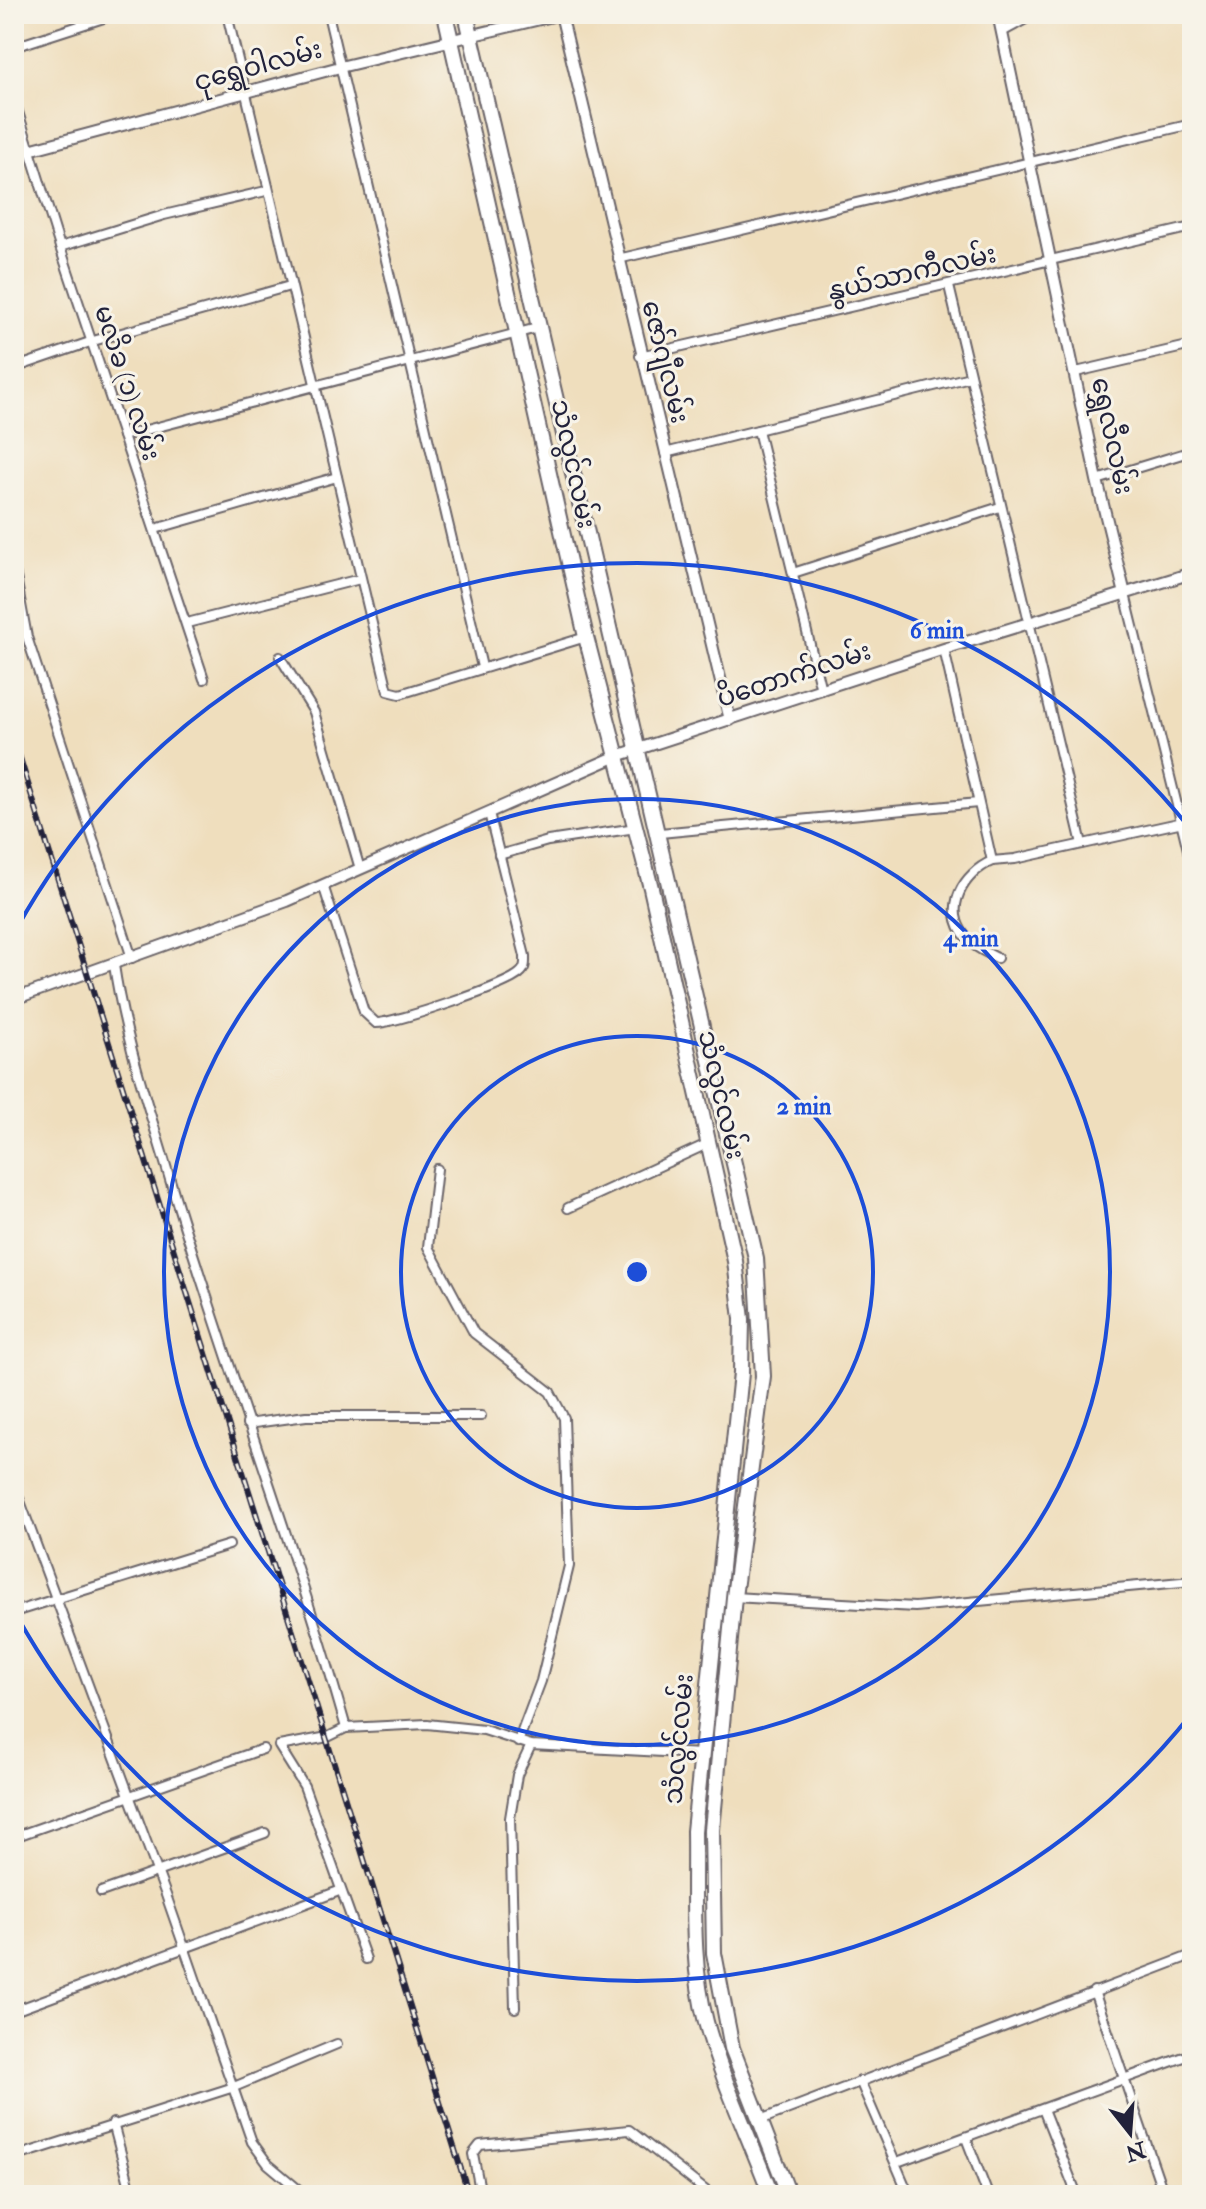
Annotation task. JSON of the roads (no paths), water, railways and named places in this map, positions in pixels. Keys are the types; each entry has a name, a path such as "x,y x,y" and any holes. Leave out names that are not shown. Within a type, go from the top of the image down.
{"main road":[{"name":"သံလွင်လမ်း","path":"445,14 586,637 651,888 735,1261 742,1319 741,1373 694,1831 695,1902 700,1990 706,2022 767,2194"},
{"name":"သံလွင်လမ်း","path":"466,14 660,833 677,922 749,1223 760,1297 763,1376 734,1597 712,1830 714,1953 725,2023 789,2195"},
{"path":"695,1902 713,1901"}],"street":[{"path":"14,47 116,14"},
{"path":"227,14 266,191 337,477 384,684 392,694 586,637"},
{"path":"328,14 482,667"},
{"name":"ငုရွှေဝါလမ်း","path":"14,154 340,67 561,14"},
{"name":"ဇော်ဂျီလမ်း","path":"561,14 640,356 730,720"},
{"name":"ရွှေလီလမ်း","path":"998,14 1097,480 1192,866"},
{"path":"1002,32 1035,14"},
{"name":"မလိခ (၁) လမ်း","path":"14,99 204,679"},
{"path":"618,259 1192,124"},
{"path":"60,247 164,215 266,191"},
{"name":"နွယ်သာကီလမ်း","path":"640,356 1192,227"},
{"path":"14,368 93,341 290,286"},
{"path":"949,286 1026,624 1082,844"},
{"path":"123,436 541,327"},
{"path":"1076,372 1192,345"},
{"path":"665,453 970,377"},
{"path":"758,430 821,690"},
{"path":"1097,480 1192,451"},
{"path":"155,529 337,477"},
{"path":"793,573 1000,507"},
{"path":"14,566 27,637 132,958"},
{"name":"ပိတောက်လမ်း","path":"14,999 114,965 323,885 617,756 944,649 1192,573"},
{"path":"187,623 360,579"},
{"path":"944,649 992,861"},
{"path":"280,657 314,712 360,869"},
{"path":"660,833 978,803"},
{"path":"323,885 364,1012 376,1023 385,1023 472,994 519,975 525,967 489,813"},
{"path":"997,958 966,938 958,915 962,882 971,871 992,861 1015,859 1192,820"},
{"path":"499,855 548,841 636,828"},
{"path":"114,965 131,1050 247,1424 319,1633 346,1728"},
{"path":"568,1208 707,1144"},
{"path":"437,1169 428,1247 474,1333 550,1392 564,1418 569,1566 541,1681 518,1742"},
{"path":"247,1424 306,1416 481,1416"},
{"path":"14,1485 158,1872 252,2142 268,2164 305,2195"},
{"path":"14,1612 229,1545"},
{"path":"716,1594 915,1607 1192,1581"},
{"path":"366,1959 339,1891 304,1786 279,1746 328,1737 346,1728 427,1724 484,1730 531,1745 701,1754"},
{"path":"515,2008 510,1818 517,1775 531,1745"},
{"path":"14,1837 263,1749"},
{"path":"101,1892 265,1833"},
{"path":"14,2011 339,1891"},
{"path":"760,2120 1192,1955"},
{"path":"1094,1991 1164,2195"},
{"path":"14,2157 234,2087 337,2044"},
{"path":"897,2162 1192,2054"},
{"path":"860,2081 909,2195"},
{"path":"1043,2109 1077,2195"},
{"path":"113,2123 132,2195"},
{"path":"481,2195 473,2154 480,2145 629,2130 711,2195"},
{"path":"966,2138 988,2195"}],"railway":[{"path":"14,739 469,2195"}]}
